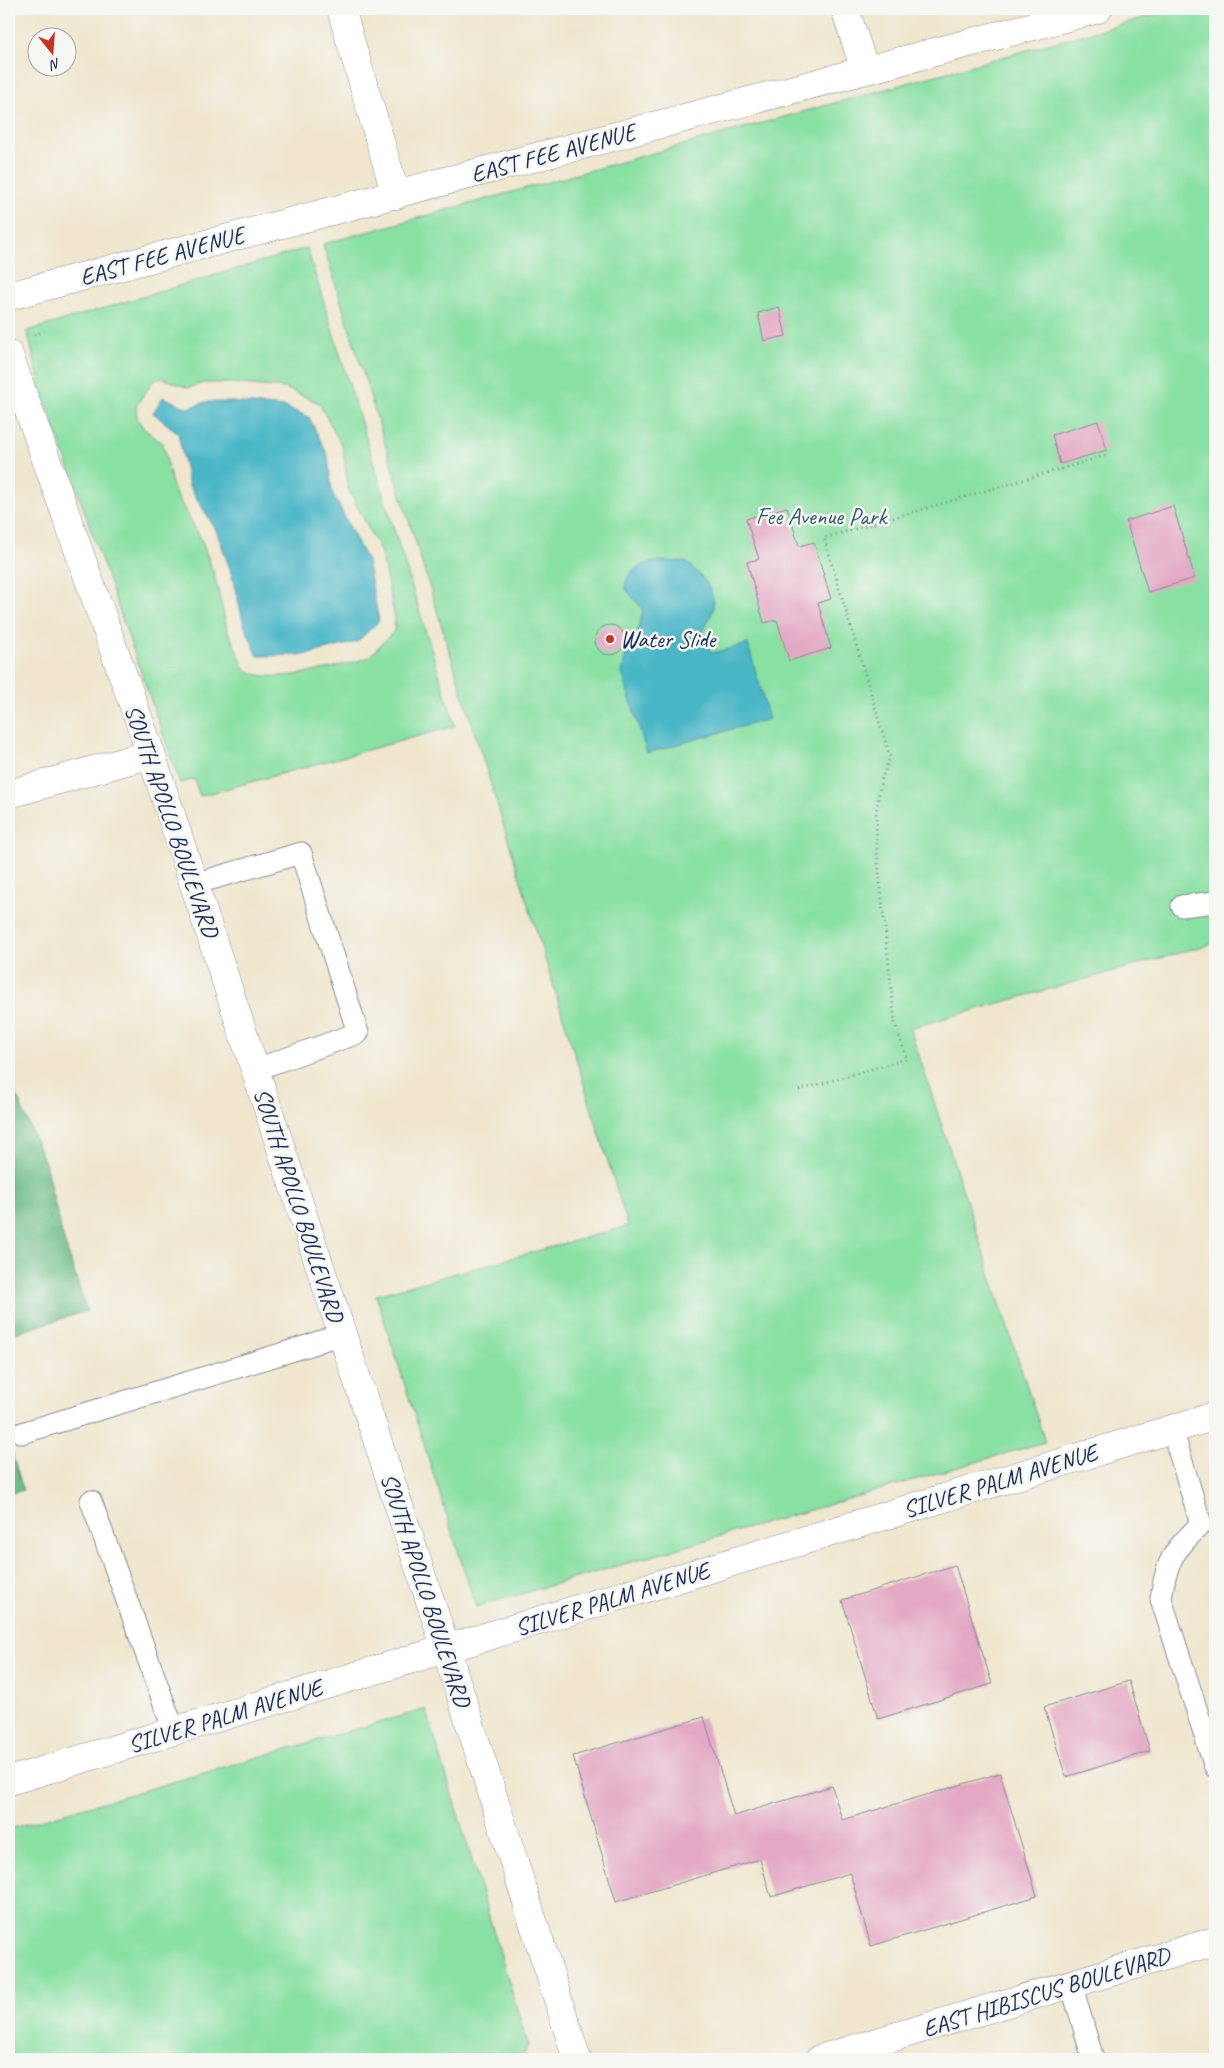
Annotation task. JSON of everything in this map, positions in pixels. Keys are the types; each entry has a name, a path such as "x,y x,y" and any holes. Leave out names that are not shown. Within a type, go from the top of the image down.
{"street":[{"path":"341,9 396,194"},
{"path":"845,9 865,70"},
{"name":"EAST FEE AVENUE","path":"9,296 1098,9"},
{"name":"SOUTH APOLLO BOULEVARD","path":"9,355 194,884 446,1650 577,2059"},
{"path":"9,794 150,754"},
{"name":"SILVER PALM AVENUE","path":"9,1781 1215,1416"},
{"name":"EAST HIBISCUS BOULEVARD","path":"820,2059 1215,1941"}],"lane":[{"path":"194,884 301,853 358,1033 254,1070"},
{"path":"1182,906 1215,902"},
{"path":"22,1433 342,1333"},
{"path":"1172,1429 1208,1524 1176,1549 1164,1574 1161,1599 1215,1767"},
{"path":"91,1501 174,1731"},
{"path":"1071,1984 1093,2059"}],"path":[{"path":"798,1090 907,1059 895,1023 877,853 876,811 881,781 890,757 824,538 1108,455"}],"green space":[{"name":"Fee Avenue Park","path":"1176,9 1215,9 1215,943 910,1028 1045,1442 476,1607 376,1295 628,1226 323,244"},
{"path":"307,248 455,726 200,796 194,779 180,783 42,391 27,331","holes":["163,378 188,388 204,383 230,383 285,388 319,403 343,448 348,488 381,553 395,618 394,631 369,657 319,671 285,676 255,674 245,669 227,629 214,574 200,537 173,489 163,444 143,428 137,418 136,406 153,381"]},
{"path":"9,1077 45,1163 63,1238 87,1311 9,1335"},
{"path":"9,1442 23,1490 9,1494"},
{"path":"426,1709 528,2045 522,2059 9,2059 9,1829"}],"water":[{"path":"163,397 188,408 205,402 232,402 285,407 309,417 328,456 332,492 367,561 379,621 357,642 304,655 258,656 244,625 230,569 216,530 189,486 178,433 153,413"},
{"path":"660,561 686,562 707,584 713,597 713,605 711,616 701,634 706,645 712,653 748,644 769,719 647,753 622,673 627,647 637,633 643,610 625,588 626,581 632,571 647,564"}],"building":[{"path":"779,307 786,336 764,341 758,313"},
{"path":"1098,421 1107,450 1060,464 1052,435"},
{"path":"1173,506 1195,578 1148,592 1126,521"},
{"path":"787,507 799,546 814,542 831,599 818,603 831,648 789,661 777,620 764,623 747,562 759,559 746,519"},
{"name":"Water Slide","path":"610,625 621,629 625,640 621,651 610,655 599,651 595,640 599,629"},
{"path":"955,1565 992,1684 878,1719 842,1600"},
{"path":"1129,1681 1150,1751 1066,1777 1044,1707"},
{"path":"704,1717 734,1816 832,1786 842,1820 1000,1773 1037,1896 871,1946 850,1873 771,1897 760,1859 616,1902 573,1756"}],"place":[{"name":"Water Slide","path":"610,639"}]}
